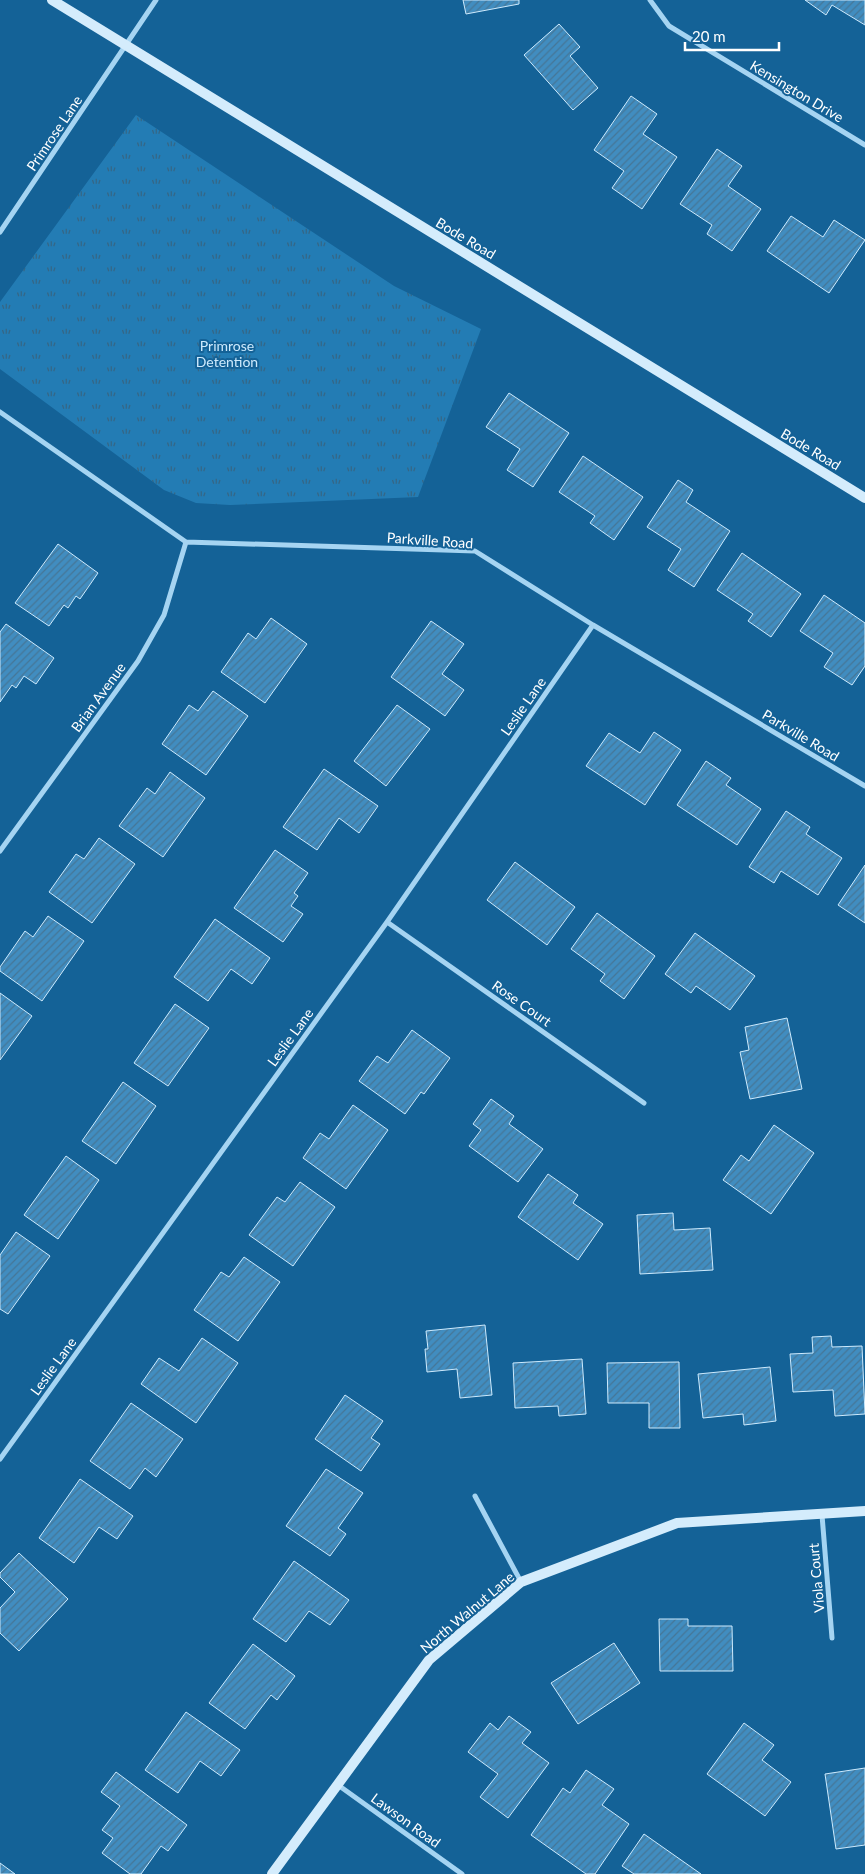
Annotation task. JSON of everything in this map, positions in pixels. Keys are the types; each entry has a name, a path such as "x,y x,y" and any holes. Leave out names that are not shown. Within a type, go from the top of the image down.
{"street":[{"name":"Bode Road","path":"52,0 865,498"},
{"name":"Primrose Lane","path":"0,232 127,46 156,0"},
{"name":"Kensington Drive","path":"650,0 669,26 865,145"},
{"path":"0,412 186,542"},
{"name":"Parkville Road","path":"186,542 475,551 593,625 865,786"},
{"name":"Brian Avenue","path":"0,851 138,661 164,615 186,542"},
{"name":"Leslie Lane","path":"0,1459 387,922 593,625"},
{"name":"Rose Court","path":"387,922 644,1103"},
{"path":"475,1496 521,1582"},
{"name":"North Walnut Lane","path":"272,1874 429,1660 521,1582 677,1523 865,1511"},
{"name":"Viola Court","path":"822,1515 832,1638"},
{"name":"Lawson Road","path":"338,1784 462,1874"}],"green space":[{"name":"Primrose Detention","path":"136,115 394,286 481,329 418,497 230,505 196,503 164,490 0,369 0,302"}],"building":[{"path":"463,0 519,0 519,4 466,14"},
{"path":"805,0 865,0 865,25 832,5 826,15"},
{"path":"559,24 580,47 570,56 598,88 573,110 524,55"},
{"path":"631,96 657,114 643,134 677,157 642,209 612,188 624,171 594,150"},
{"path":"717,149 742,166 728,186 761,209 732,251 707,234 712,225 680,204"},
{"path":"791,216 823,237 834,220 865,240 829,293 767,251"},
{"path":"509,393 569,433 533,487 507,470 520,449 486,427"},
{"path":"583,456 643,497 614,540 590,523 595,516 559,492"},
{"path":"678,480 693,490 686,502 730,531 694,587 668,570 681,549 647,527"},
{"path":"58,544 98,573 80,599 76,596 68,608 64,605 49,626 15,603"},
{"path":"742,553 801,594 771,637 748,621 753,614 717,590"},
{"path":"824,595 865,623 865,666 852,685 824,667 833,653 800,631"},
{"path":"271,618 307,644 265,703 221,672 248,633 256,639"},
{"path":"431,621 464,644 442,674 464,690 445,716 391,677"},
{"path":"6,624 54,658 36,684 24,676 16,688 12,685 0,702 0,632"},
{"path":"213,691 248,716 206,775 162,744 189,705 198,711"},
{"path":"397,705 430,729 386,786 354,761"},
{"path":"654,732 681,750 645,805 586,766 609,733 640,753"},
{"path":"706,761 731,778 726,785 761,809 737,845 677,805"},
{"path":"324,769 378,806 359,833 339,818 317,850 283,827"},
{"path":"170,772 205,798 163,857 119,826 147,788 155,794"},
{"path":"786,811 810,827 806,834 842,858 818,895 781,871 774,883 749,867"},
{"path":"99,838 135,864 92,923 49,892 76,854 84,859"},
{"path":"275,850 308,873 294,893 298,896 291,906 303,914 283,942 234,908"},
{"path":"515,862 575,907 547,945 487,900"},
{"path":"865,865 865,923 838,905"},
{"path":"597,913 655,956 624,999 600,981 605,974 571,949"},
{"path":"48,916 84,941 42,1001 0,971 0,967 25,931 33,937"},
{"path":"215,919 270,958 252,984 231,969 208,1001 174,977"},
{"path":"695,933 755,976 730,1010 696,986 691,993 665,974"},
{"path":"0,993 32,1016 0,1060"},
{"path":"175,1004 209,1028 168,1086 134,1063"},
{"path":"787,1018 802,1089 750,1099 740,1052 749,1050 745,1027"},
{"path":"412,1030 450,1058 424,1094 421,1092 405,1114 359,1081 377,1056 388,1063"},
{"path":"123,1082 156,1106 116,1164 82,1141"},
{"path":"491,1099 514,1116 509,1124 543,1149 518,1182 469,1146 481,1130 473,1124"},
{"path":"353,1105 388,1130 346,1189 303,1158 320,1133 329,1139"},
{"path":"774,1125 814,1153 771,1214 723,1180 741,1155 749,1161"},
{"path":"66,1156 99,1180 58,1239 24,1215"},
{"path":"548,1174 578,1195 573,1203 603,1224 578,1260 518,1217"},
{"path":"300,1182 335,1207 293,1266 249,1235 277,1197 285,1202"},
{"path":"673,1213 674,1230 710,1228 713,1270 640,1274 637,1215"},
{"path":"16,1232 50,1256 8,1314 0,1309 0,1255"},
{"path":"244,1257 280,1282 238,1341 194,1310 221,1272 229,1277"},
{"path":"485,1325 492,1395 460,1398 457,1369 427,1372 425,1349 428,1349 426,1331"},
{"path":"831,1336 832,1347 862,1346 865,1414 835,1416 833,1390 793,1392 790,1354 813,1353 812,1337"},
{"path":"202,1338 238,1363 196,1423 141,1384 159,1358 179,1371"},
{"path":"582,1359 586,1414 559,1416 558,1406 515,1408 513,1363"},
{"path":"679,1362 680,1428 649,1428 649,1403 608,1403 607,1363"},
{"path":"770,1367 776,1421 744,1425 743,1414 703,1418 698,1374"},
{"path":"345,1395 383,1421 371,1438 380,1444 361,1471 315,1439"},
{"path":"131,1403 183,1439 156,1477 145,1468 130,1489 90,1461"},
{"path":"326,1469 363,1493 338,1528 346,1534 330,1556 286,1526"},
{"path":"80,1479 133,1516 117,1539 99,1527 74,1563 39,1538"},
{"path":"19,1553 68,1599 19,1651 0,1633 0,1608 15,1592 0,1577 0,1573"},
{"path":"294,1561 349,1600 330,1625 309,1611 286,1642 253,1619"},
{"path":"659,1619 688,1619 688,1626 732,1626 733,1671 660,1671"},
{"path":"614,1643 640,1683 578,1724 551,1683"},
{"path":"253,1644 295,1676 277,1700 271,1695 245,1729 209,1703"},
{"path":"186,1712 240,1750 221,1776 200,1761 178,1793 145,1770"},
{"path":"509,1716 531,1732 522,1743 549,1763 508,1818 480,1797 498,1774 468,1752 490,1723 498,1730"},
{"path":"744,1723 774,1745 762,1760 791,1782 765,1816 707,1774"},
{"path":"865,1768 865,1845 836,1849 825,1774"},
{"path":"586,1770 614,1789 602,1805 629,1824 595,1874 586,1874 531,1835 563,1788 570,1793"},
{"path":"116,1772 187,1825 168,1851 161,1846 141,1874 130,1874 102,1853 113,1838 102,1830 120,1806 101,1792"},
{"path":"644,1834 701,1874 634,1874 622,1866"},
{"path":"0,1863 15,1874 0,1874"}]}
